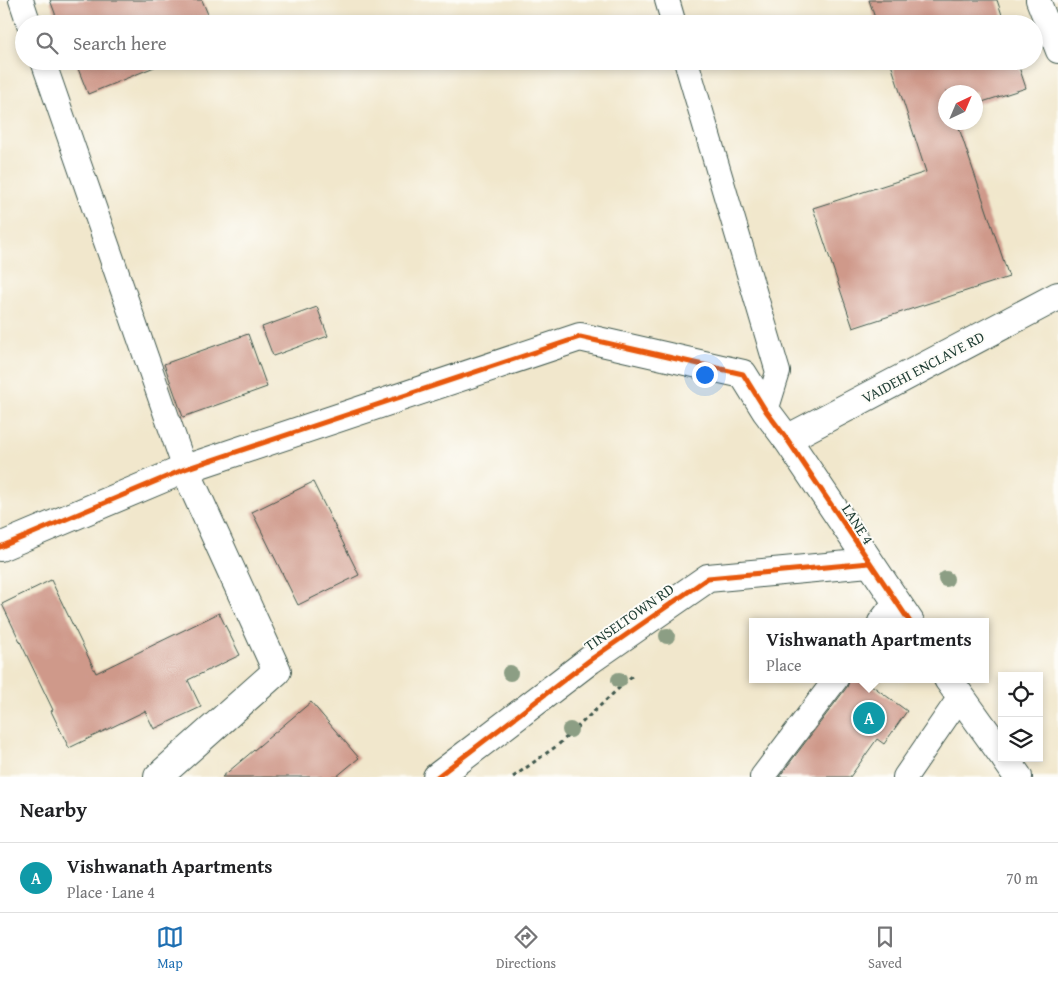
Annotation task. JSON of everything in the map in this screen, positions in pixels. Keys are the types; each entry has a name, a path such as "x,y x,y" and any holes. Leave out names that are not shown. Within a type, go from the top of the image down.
{"street":[{"name":"VAIDEHI ENCLAVE RD","path":"787,438 1058,296"},
{"name":"LANE 4","path":"0,547 185,469 580,337 744,374 766,411 787,438 869,563 895,615"},
{"path":"158,777 277,672 185,469"},
{"name":"TINSELTOWN RD","path":"436,777 590,660 708,578 869,563"},
{"path":"954,688 998,748"},
{"path":"1007,762 1018,777"}],"lane":[{"path":"21,0 27,15"},
{"path":"667,0 671,15"},
{"path":"1038,0 1058,51"},
{"path":"46,70 185,469"},
{"path":"689,70 778,372 766,411"},
{"path":"762,777 833,683"},
{"path":"905,777 954,688"}],"path":[{"path":"513,777 558,745 638,670"}],"building":[{"path":"50,0 202,0 208,15 56,15"},
{"path":"869,0 997,0 1002,15 874,15"},
{"path":"79,70 147,70 88,94"},
{"path":"893,70 1020,70 1026,88 983,102 983,85 938,85 938,130 960,130 1009,277 853,328 813,208 926,172"},
{"path":"317,307 328,336 273,356 262,327"},
{"path":"248,334 267,387 183,417 164,364"},
{"path":"313,482 359,575 298,605 252,512"},
{"path":"51,580 96,673 219,613 240,655 188,680 201,707 154,729 145,711 69,748 51,711 53,710 2,604"},
{"path":"848,683 868,683 907,711 884,744 877,739 850,777 779,777"},
{"path":"311,702 359,758 336,777 222,777"}],"cycle path":[{"path":"0,547 185,469 580,337 743,374 766,411 787,439 907,618"},
{"path":"437,777 590,660 708,578 869,563"}],"place":[{"name":"Vishwanath Apartments","path":"869,718"}]}
